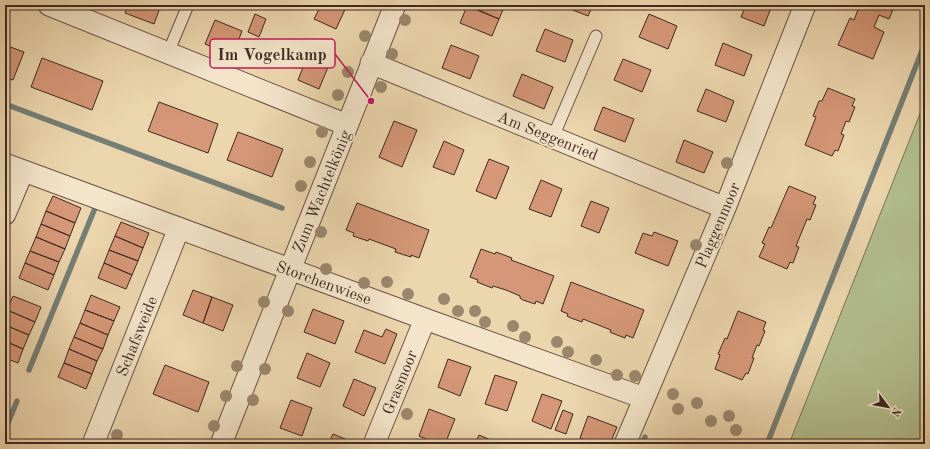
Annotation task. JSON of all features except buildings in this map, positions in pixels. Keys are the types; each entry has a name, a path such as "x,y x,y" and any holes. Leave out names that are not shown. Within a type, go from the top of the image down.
{"street":[{"path":"49,5 347,124"},
{"name":"Zum Wachtelkönig","path":"221,444 395,5"},
{"name":"Plaggenmoor","path":"625,444 725,208 805,5"},
{"name":"Am Seggenried","path":"371,63 725,208"},
{"path":"5,214 14,168"},
{"name":"Storchenwiese","path":"14,168 644,398"},
{"name":"Schafsweide","path":"92,444 179,228"},
{"name":"Grasmoor","path":"374,444 425,319"}],"lane":[{"path":"168,53 188,5"},
{"path":"553,137 596,36"}],"green space":[{"path":"925,101 925,444 789,444"}],"waterway":[{"path":"767,444 925,43"},
{"path":"5,104 282,208"},
{"path":"29,370 95,208"},
{"path":"5,430 17,401"},
{"path":"642,444 645,437"}],"place":[{"name":"Im Vogelkamp","path":"371,101"}]}
